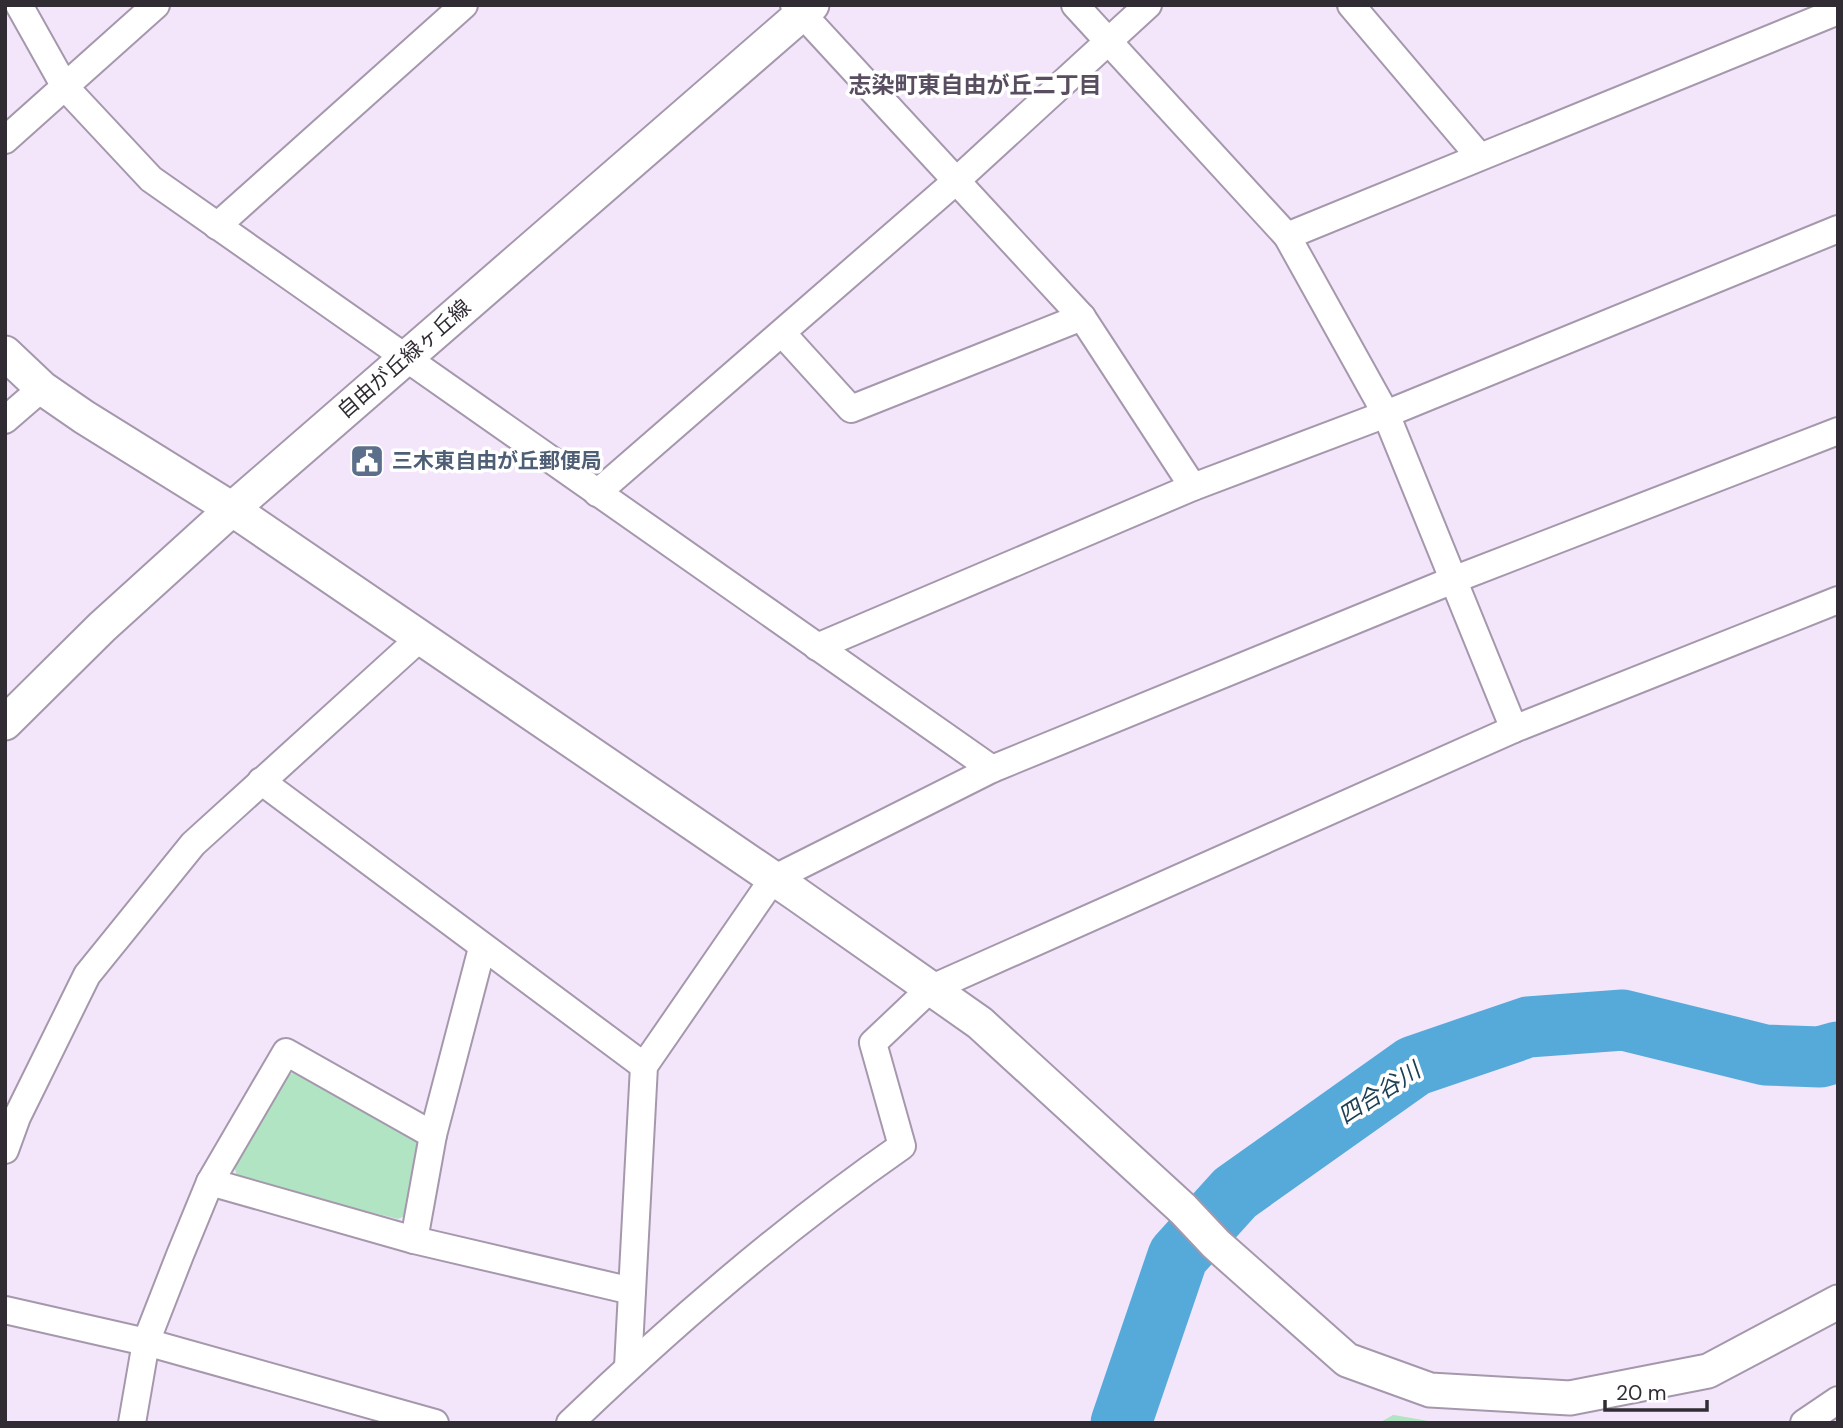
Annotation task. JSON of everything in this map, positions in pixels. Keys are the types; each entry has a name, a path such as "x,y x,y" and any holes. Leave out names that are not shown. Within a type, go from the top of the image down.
{"street":[{"path":"19,5 65,87 151,179 992,769"},
{"path":"5,140 156,5"},
{"path":"217,226 464,5"},
{"path":"1075,5 1287,236 1386,414 1514,729"},
{"path":"597,493 956,181 1149,5"},
{"path":"1351,5 1479,156"},
{"path":"802,8 1082,317 1194,487"},
{"name":"自由が丘緑ヶ丘線","path":"5,723 102,627 232,509 802,8"},
{"path":"1287,236 1838,11"},
{"path":"817,647 1194,487 1386,414 1838,229"},
{"path":"782,333 850,409 1082,317"},
{"path":"5,353 42,387 232,509 774,879 979,1023 1183,1209 1216,1244 1347,1360 1430,1390 1570,1398 1708,1371 1838,1302"},
{"path":"5,420 42,387"},
{"path":"628,1367 644,1066 774,879 992,769 1453,580 1838,431"},
{"path":"570,1423 628,1367 823,1201 902,1146 873,1043 930,989 1514,729 1838,600"},
{"path":"5,1150 17,1116 87,975 192,844 420,638"},
{"path":"261,781 644,1066"},
{"path":"414,1240 433,1135 482,948"},
{"path":"132,1423 146,1342 210,1182 286,1052 433,1135"},
{"path":"210,1182 414,1240 632,1291"},
{"path":"5,1310 146,1342 435,1423"},
{"path":"1804,1423 1838,1401"}],"green space":[{"path":"304,1070 397,1123 423,1145 407,1215 398,1219 238,1179 234,1166 290,1074"},
{"path":"1394,1415 1440,1423 1379,1423"}],"waterway":[{"name":"四合谷川","path":"1121,1423 1178,1256 1235,1193 1414,1066 1528,1027 1623,1020 1765,1055 1820,1057 1838,1052"}],"place":[{"name":"三木東自由が丘郵便局","path":"367,461"}],"district":[{"name":"志染町東自由が丘二丁目","path":"975,85"}]}
